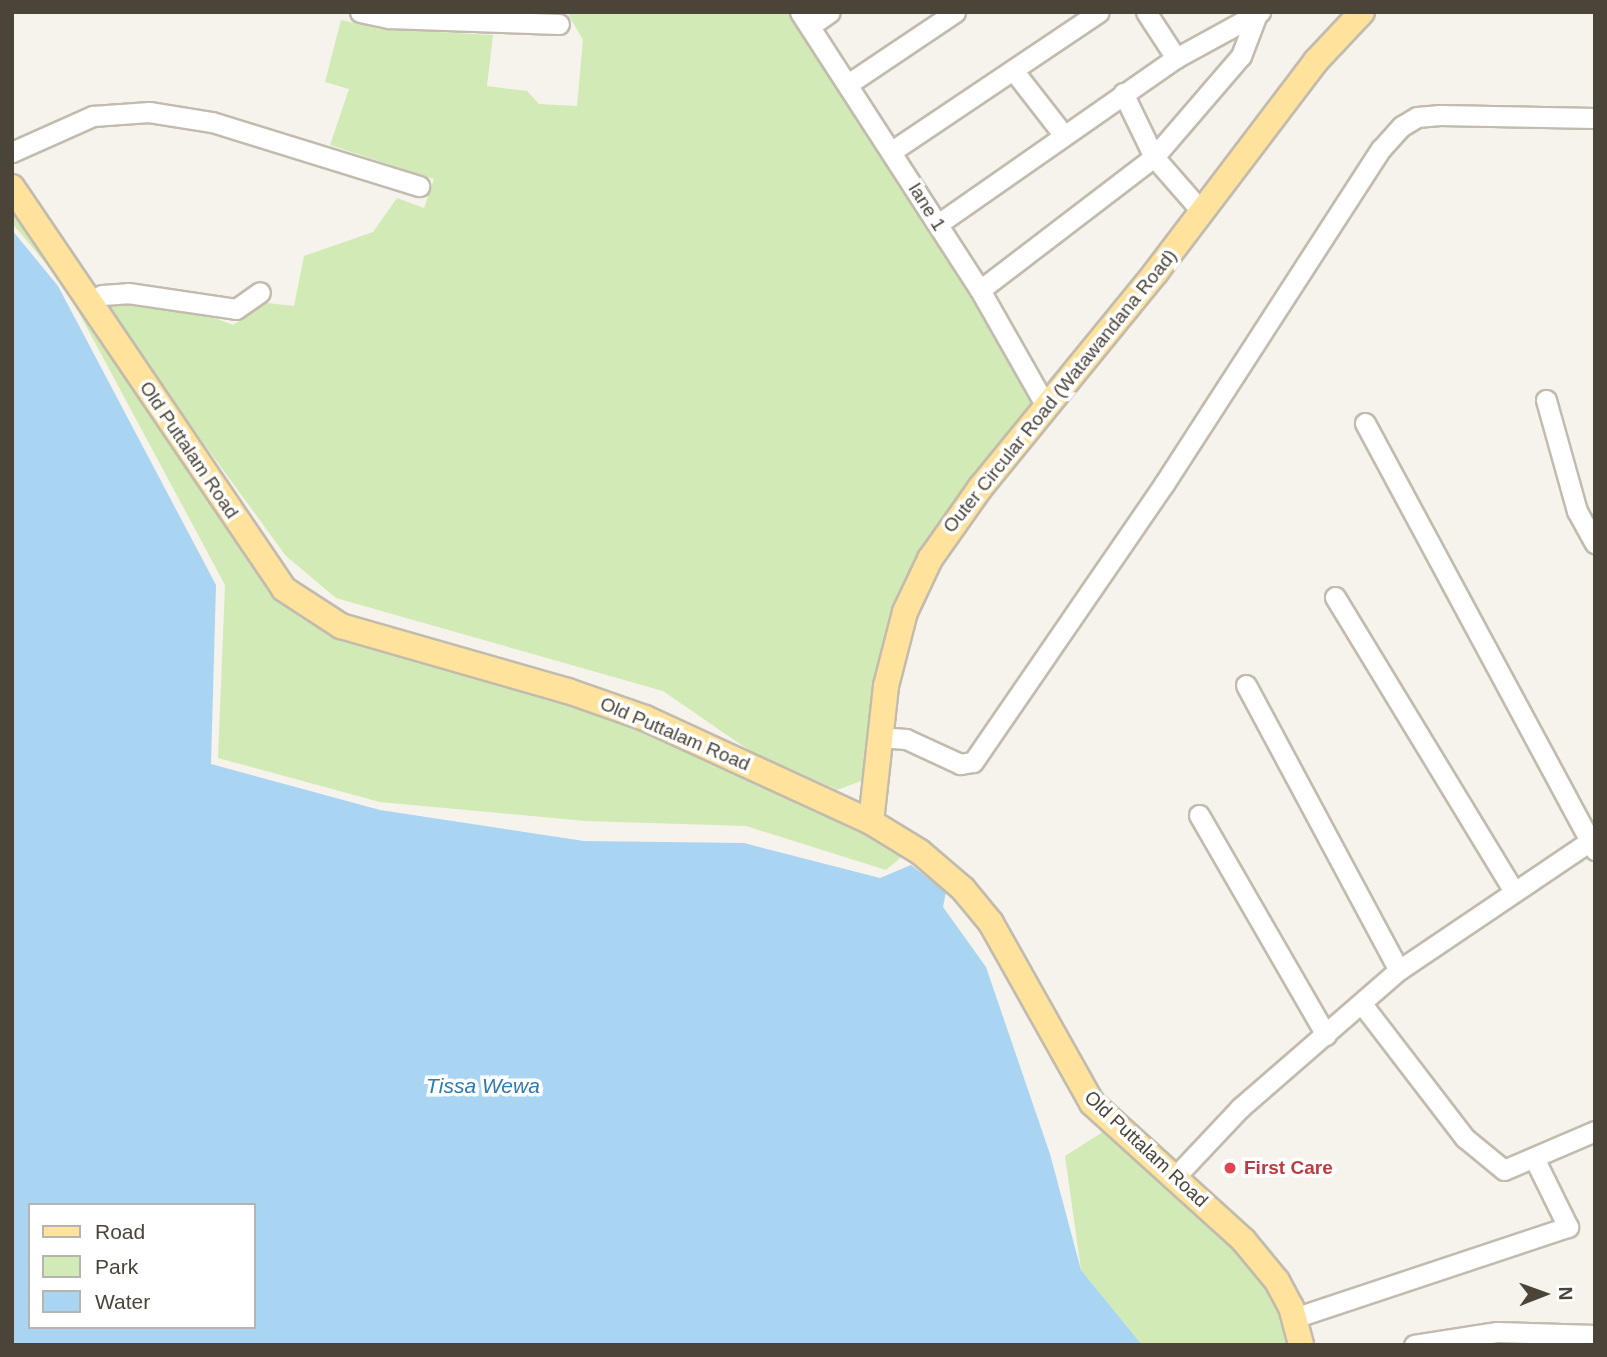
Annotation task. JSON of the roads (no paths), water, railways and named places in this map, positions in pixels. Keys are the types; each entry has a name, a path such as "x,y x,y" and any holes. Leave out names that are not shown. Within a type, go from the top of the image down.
{"main road":[{"name":"Outer Circular Road (Watawandana Road)","path":"871,822 878,737 895,645 920,575 954,523 1203,212 1316,61 1362,12"},
{"name":"Old Puttalam Road","path":"12,187 284,589 320,616 368,635 568,691 645,718 871,822 920,852 979,906 1082,1089 1121,1131 1175,1177 1261,1261 1285,1295 1301,1345"}],"street":[{"path":"360,12 389,18 559,24"},
{"path":"805,19 830,12"},
{"path":"848,84 955,12"},
{"path":"892,151 1099,12"},
{"path":"1146,12 1176,58"},
{"path":"938,224 1062,133 1176,58 1259,13"},
{"path":"980,290 1154,157 1241,56 1259,13"},
{"name":"lane 1","path":"805,19 980,290 1046,406"},
{"path":"1013,70 1062,133"},
{"path":"1123,93 1154,157 1203,212"},
{"path":"12,152 93,116 149,111 212,122 419,186"},
{"path":"878,737 906,739 960,764 973,762 1164,484 1381,149 1402,127 1417,117 1440,115 1595,118"},
{"path":"90,303 102,295 128,293 236,309 260,292"},
{"path":"1546,400 1577,511 1595,542"},
{"path":"1175,1177 1240,1108 1399,970 1513,890 1593,844 1366,423"},
{"path":"1335,597 1513,890"},
{"path":"1246,685 1399,970"},
{"path":"1199,815 1326,1035"},
{"path":"1362,1004 1465,1138 1504,1170 1535,1160 1595,1131"},
{"path":"1294,1318 1568,1227 1535,1160"},
{"path":"1415,1345 1497,1338 1595,1335"}],"water":[{"name":"Tissa Wewa","path":"12,230 58,286 216,585 211,764 380,810 584,841 744,843 880,878 911,865 946,892 943,907 986,967 1050,1154 1081,1270 1142,1345 12,1345"}],"place":[{"name":"First Care","path":"1230,1168"}]}
